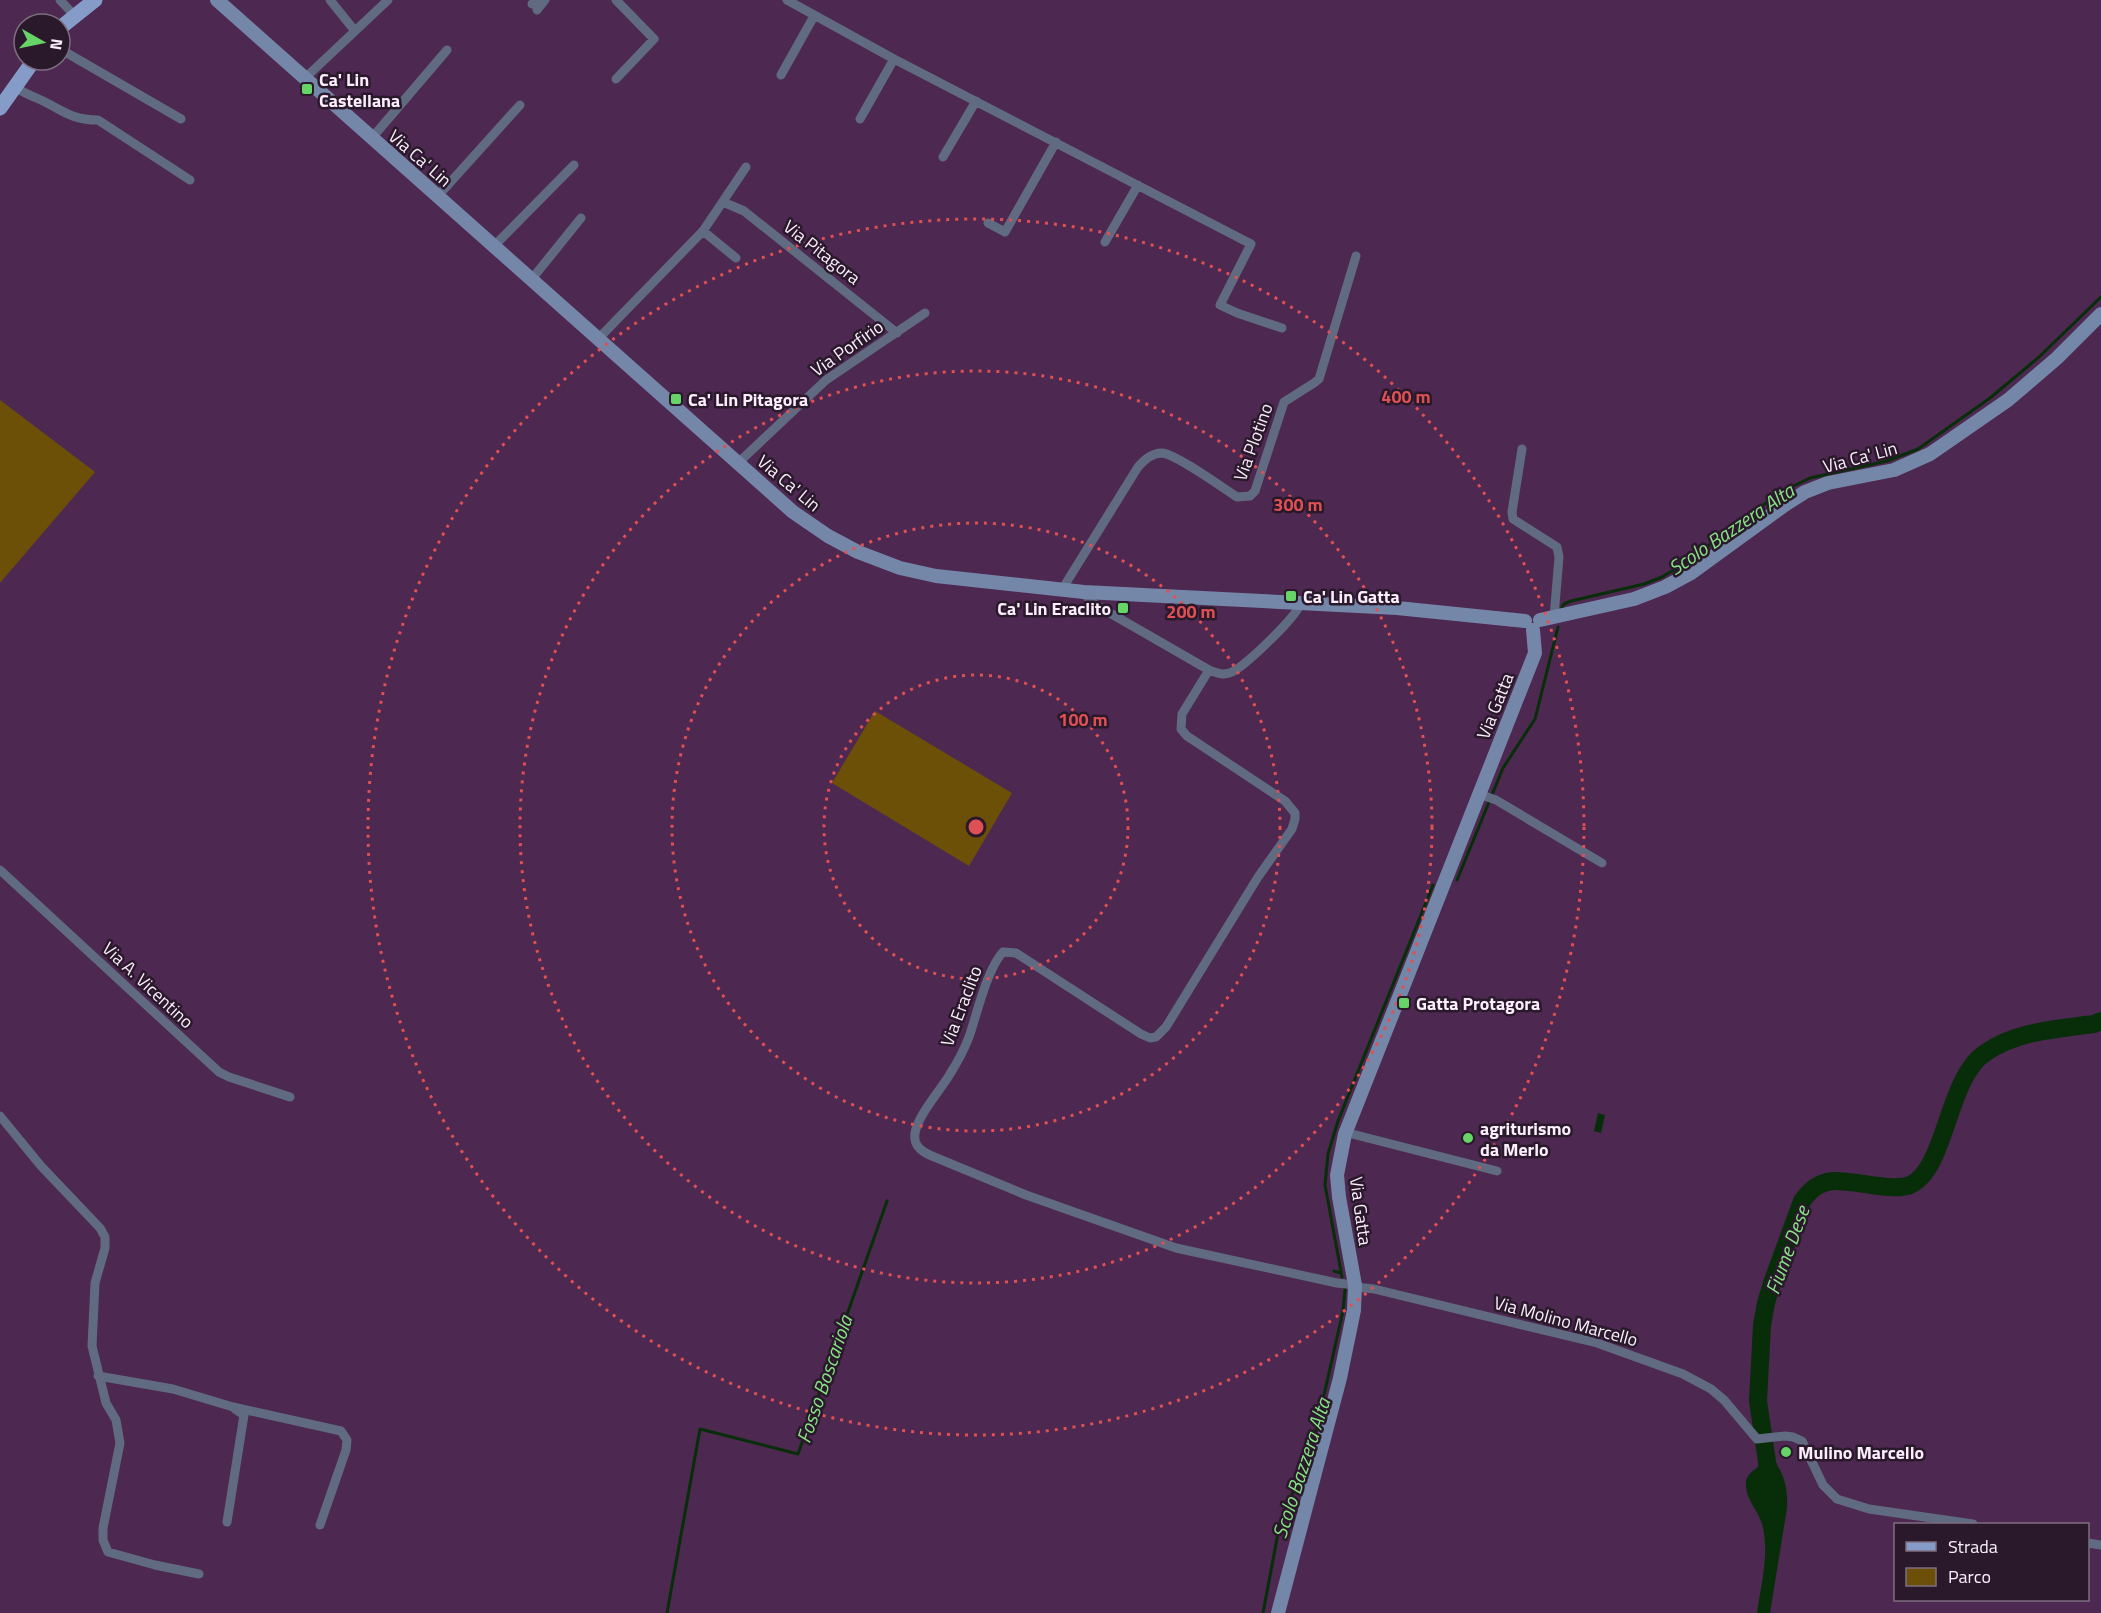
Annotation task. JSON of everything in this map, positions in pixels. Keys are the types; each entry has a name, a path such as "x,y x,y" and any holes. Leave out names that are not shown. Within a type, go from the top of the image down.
{"main road":[{"path":"74,15 95,0"},
{"path":"0,108 26,72"}],"street":[{"path":"60,0 74,15"},
{"name":"Via Ca' Lin","path":"217,0 738,464 810,524 843,545 872,558 900,568 936,576 1084,592 1396,608 1533,624 1634,599 1665,587 1691,573 1805,492 1828,483 1894,470 1930,453 2008,400 2058,358 2101,314"},
{"path":"330,0 355,31"},
{"path":"304,79 388,0"},
{"path":"535,5 545,0"},
{"path":"616,0 654,39 616,78"},
{"path":"787,0 1251,244 1220,305 1282,328"},
{"path":"781,75 814,16"},
{"path":"371,139 447,50"},
{"path":"72,56 181,119"},
{"path":"860,119 894,58"},
{"path":"15,87 72,117 82,120 98,120 190,180"},
{"path":"943,157 976,101"},
{"path":"437,197 520,105"},
{"path":"988,223 1005,232 1056,142"},
{"path":"494,247 574,165"},
{"path":"598,339 703,231 746,167"},
{"path":"1105,242 1137,185"},
{"name":"Via Pitagora","path":"723,202 744,211 897,333"},
{"path":"531,280 580,218"},
{"path":"703,231 736,258"},
{"name":"Via Plotino","path":"1068,590 1066,583 1138,467 1154,454 1169,454 1237,497 1250,496 1255,491 1284,402 1319,379 1356,256"},
{"name":"Via Porfirio","path":"738,464 826,380 925,313"},
{"path":"1522,449 1512,512 1516,522 1557,547 1559,557 1554,617"},
{"path":"1084,592 1096,605 1209,670 1224,674 1237,668 1290,621 1300,608 1301,602"},
{"name":"Via Gatta","path":"1278,1613 1351,1334 1355,1286 1337,1176 1345,1134 1485,796 1535,653 1533,624"},
{"name":"Via Eraclito","path":"1209,670 1182,714 1181,729 1187,736 1285,801 1294,813 1292,829 1258,877 1166,1027 1156,1037 1150,1038 1141,1034 1016,953 1003,952 986,986 968,1040 951,1072 919,1122 915,1131 915,1143 924,1153 1005,1186 1154,1241 1176,1248 1355,1286"},
{"path":"1485,796 1602,863"},
{"name":"Via A. Vicentino","path":"0,870 219,1072 290,1097"},
{"path":"0,1116 41,1166 100,1228 105,1237 105,1248 95,1283 92,1346 106,1402 117,1420 120,1443 103,1528 103,1540 108,1552 200,1574"},
{"path":"1345,1134 1497,1171"},
{"name":"Via Molino Marcello","path":"1355,1286 1597,1343 1683,1374 1711,1389 1724,1400 1757,1438 1793,1437 1802,1442 1823,1485 1837,1499 1869,1509 1966,1523"},
{"path":"99,1376 173,1389 233,1407 341,1431 347,1440 346,1450 320,1525"},
{"path":"227,1522 244,1415 233,1407"}],"green space":[{"path":"0,400 95,472 0,583"},
{"path":"875,711 1012,793 969,866 832,783"}],"shaded area":[{"path":"1598,1113 1605,1115 1601,1133 1594,1131"},
{"path":"1772,1457 1784,1481 1787,1508 1770,1613 1757,1613 1765,1546 1762,1524 1748,1495 1746,1480 1758,1467 1759,1460"}],"waterway":[{"name":"Scolo Bazzera Alta","path":"1560,611 1564,604 1571,601 1644,584 1662,577 1682,565 1781,492 1810,478 1887,461 1918,449 1990,398 2039,357 2101,297"},
{"name":"Scolo Bazzera Alta","path":"1457,880 1503,768 1535,719 1558,627"},
{"name":"Scolo Bazzera Alta","path":"1342,1277 1325,1185 1328,1154 1338,1121 1433,885"},
{"name":"Fiume Dese","path":"1770,1482 1758,1401 1762,1325 1772,1283 1802,1201 1815,1187 1833,1181 1883,1187 1910,1185 1922,1176 1932,1162 1962,1082 1972,1065 1985,1053 2024,1035 2101,1021"},
{"name":"Fosso Boscariola","path":"667,1613 700,1429 798,1454 887,1201"},
{"name":"Fosso Boscariola","path":"1334,1271 1341,1273"},
{"name":"Scolo Bazzera Alta","path":"1263,1613 1279,1528 1315,1435 1343,1311 1345,1289"}],"place":[{"name":"Ca' Lin Castellana","path":"307,89"},
{"name":"Ca' Lin Pitagora","path":"676,399"},
{"name":"Ca' Lin Gatta","path":"1291,596"},
{"name":"Ca' Lin Eraclito","path":"1123,608"},
{"name":"Gatta Protagora","path":"1404,1003"},
{"name":"agriturismo da Merlo","path":"1468,1138"},
{"name":"Mulino Marcello","path":"1786,1452"}]}
